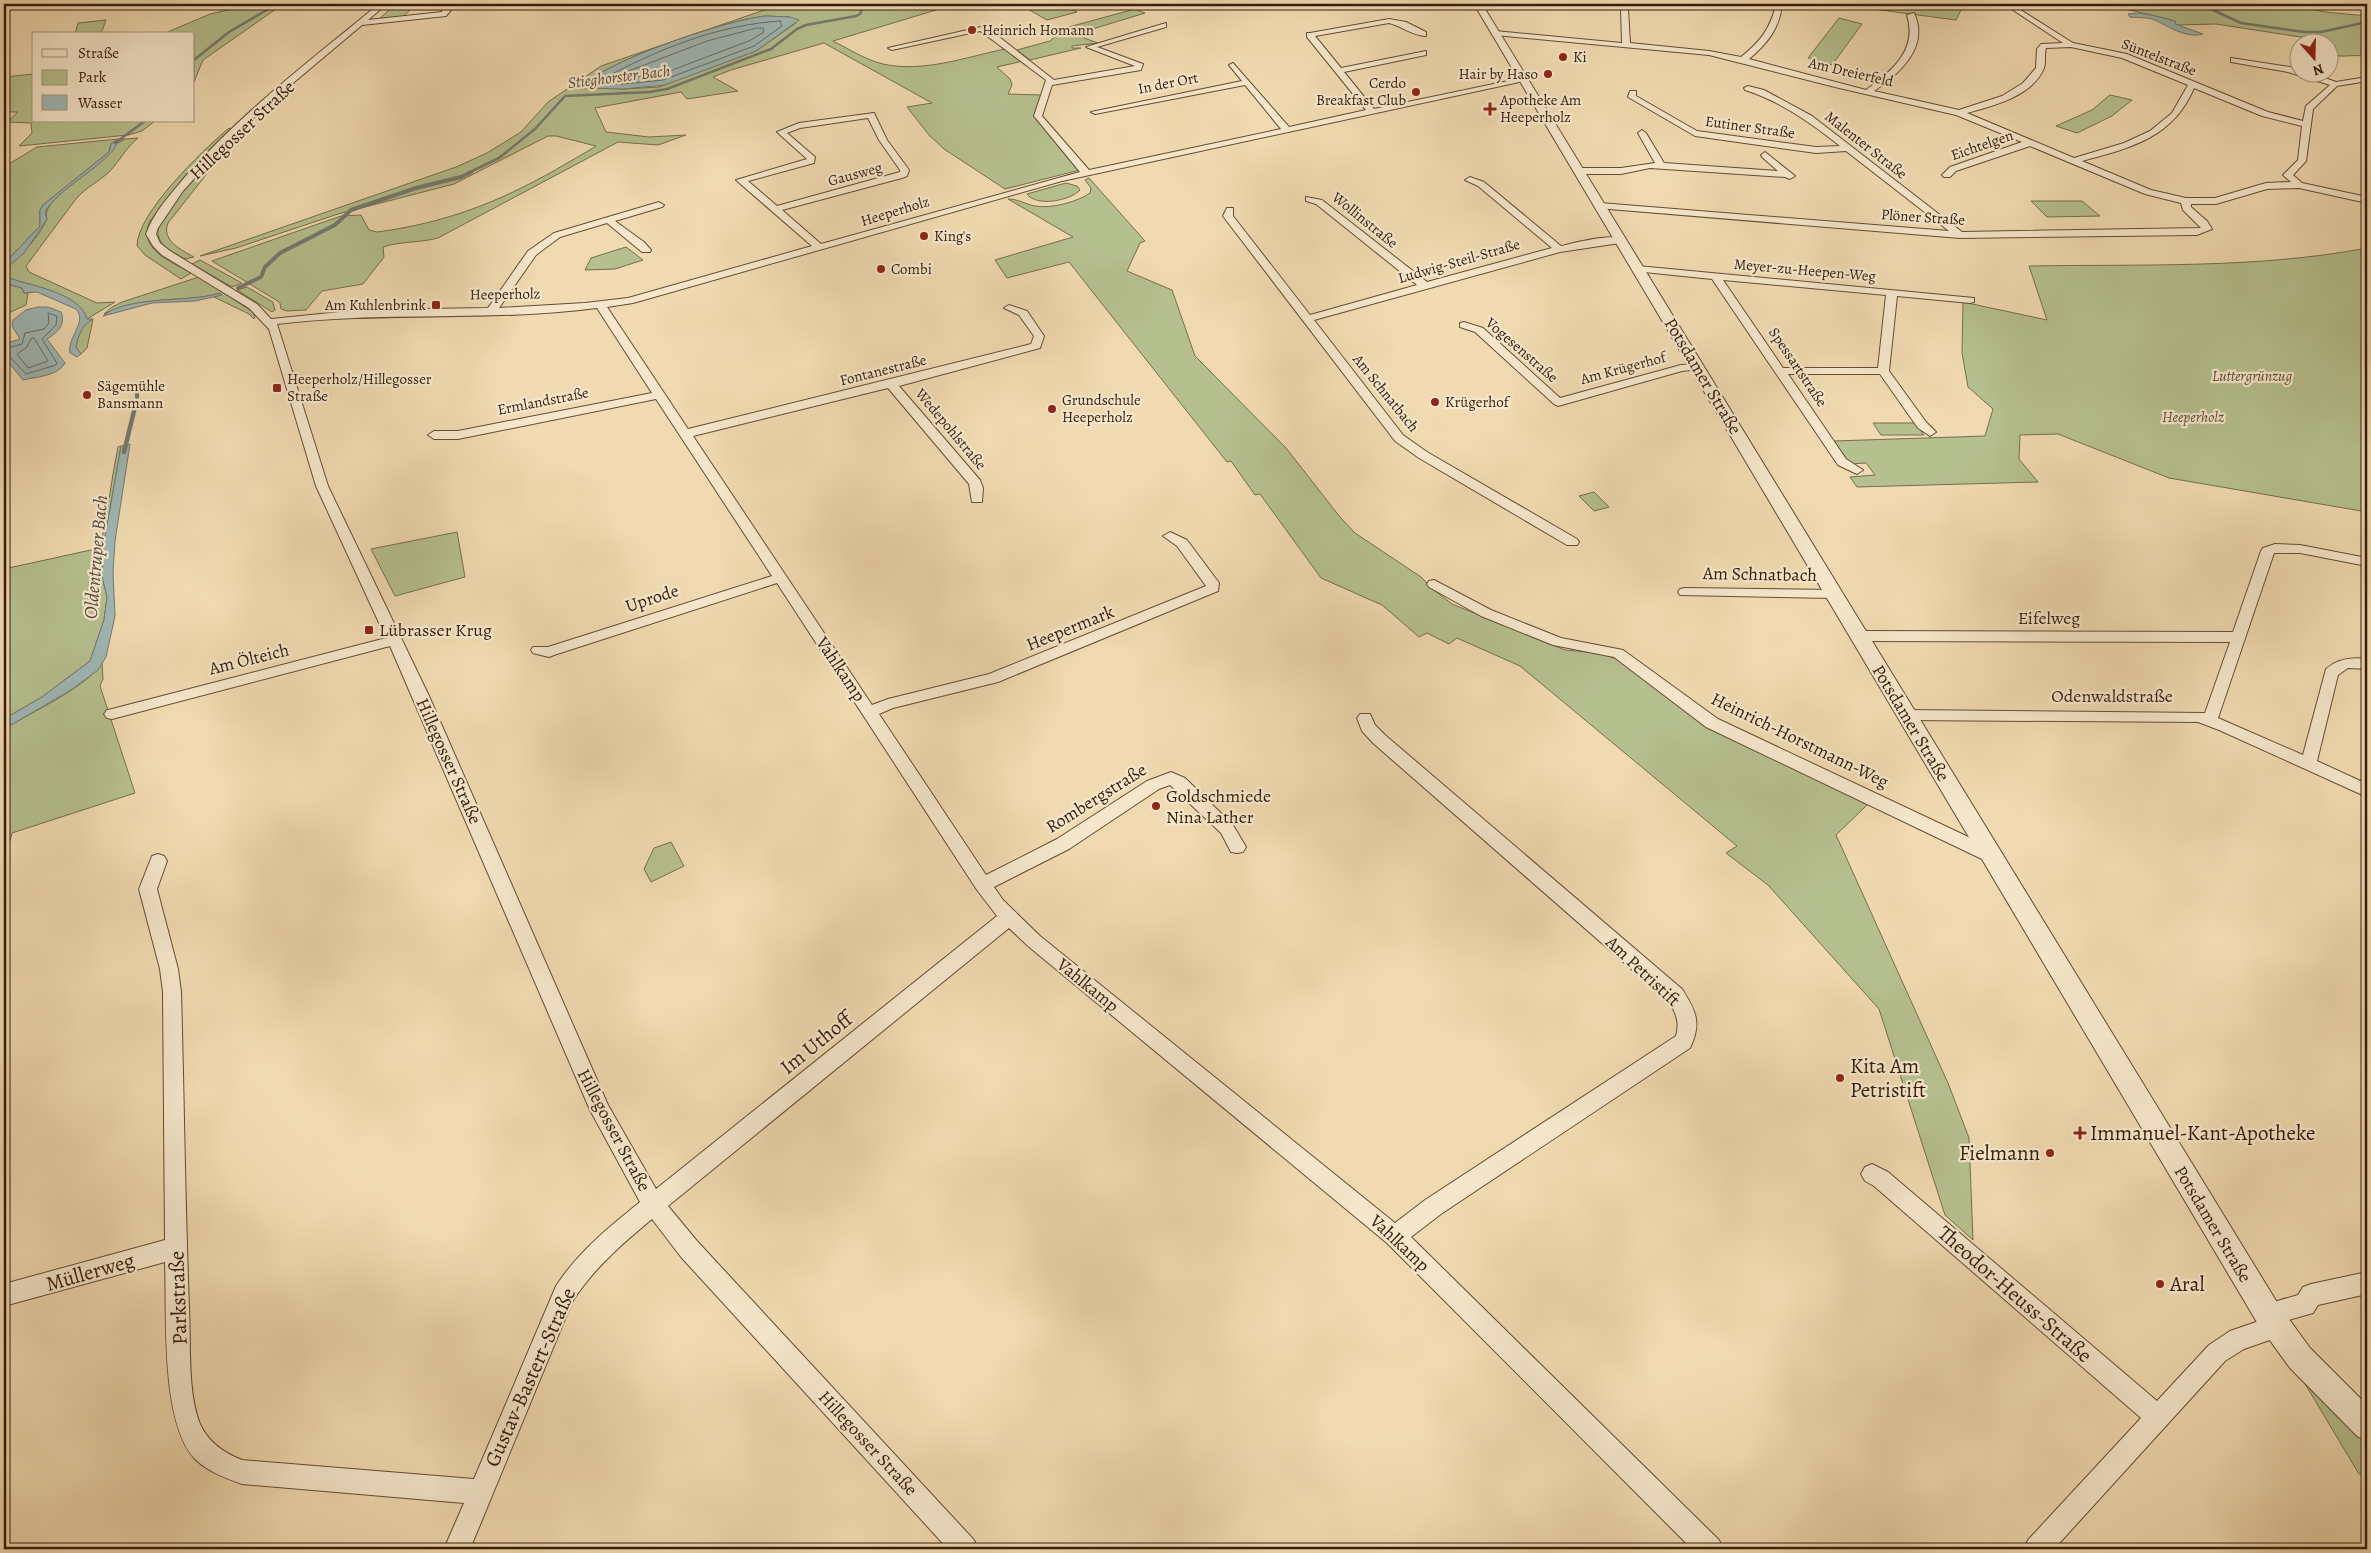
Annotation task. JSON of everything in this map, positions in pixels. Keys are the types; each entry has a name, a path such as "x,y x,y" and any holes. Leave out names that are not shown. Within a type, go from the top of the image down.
{"street":[{"name":"Hillegosser Straße","path":"383,4 208,156 154,224 152,234 159,248 253,306 270,322 276,332 322,486 442,743 600,1110 630,1168 655,1205 689,1249 965,1549"},
{"path":"360,23 446,14 446,9 452,4"},
{"name":"Potsdamer Straße","path":"1478,4 2272,1321 2322,1383 2367,1426"},
{"path":"1743,60 1770,36 1776,24 1778,4"},
{"name":"Süntelstraße","path":"2007,4 2071,45 2124,56 2265,114 2307,125"},
{"path":"1620,6 1624,10 1626,45"},
{"path":"1868,92 1890,76 1908,53 1915,33 1912,15"},
{"path":"1372,112 1310,35 1389,21 1403,24 1423,34"},
{"path":"1050,83 1138,68 1140,66 1136,64 1090,47 1163,25"},
{"path":"892,48 981,29 1039,70 1050,80 1038,116 1088,174"},
{"name":"Am Dreierfeld","path":"1495,32 1709,54 1743,60 1959,114 2148,192 2186,201 2224,199 2251,189 2266,186 2299,186 2367,200"},
{"path":"908,45 916,50"},
{"path":"1959,114 2003,98 2030,81 2040,68 2041,49 2044,46 2071,45"},
{"path":"1338,71 1423,53"},
{"path":"2234,60 2247,64 2279,66 2288,69"},
{"path":"1233,64 1287,130"},
{"name":"Heeperholz","path":"270,322 318,316 601,306 658,294 1035,186 1524,79"},
{"path":"2329,82 2335,84 2367,79"},
{"name":"In der Ort","path":"1094,112 1247,82"},
{"path":"2072,161 2125,146 2163,126 2179,109 2192,84"},
{"path":"2299,186 2288,175 2302,161 2309,108 2335,84"},
{"name":"Malenter Straße","path":"1748,88 1761,92 1805,115 1960,235"},
{"name":"Eutiner Straße","path":"1633,93 1632,96 1695,133 1816,150 1848,148"},
{"name":"Gausweg","path":"870,115 883,140 904,170 904,174 775,209 741,180 811,161 812,158 781,132 799,126 870,115"},
{"path":"1642,133 1661,165"},
{"name":"Eichtelgen","path":"1947,175 1953,169 2029,143"},
{"path":"1765,155 1795,180"},
{"path":"1578,171 1621,171 1650,164 1787,174"},
{"path":"1470,180 1490,190 1559,249"},
{"name":"Wollinstraße","path":"1309,199 1320,202 1425,286"},
{"name":"Plöner Straße","path":"1600,206 1960,235 2183,233 2206,229 2204,224 2186,208 2186,201"},
{"path":"492,310 535,250 557,235 659,204"},
{"path":"775,209 820,248"},
{"name":"Am Schnatbach","path":"1230,210 1228,216 1394,433 1405,443 1572,542"},
{"path":"608,220 641,244 646,250"},
{"name":"Ludwig-Steil-Straße","path":"1307,319 1559,249 1595,242 1620,240"},
{"name":"Meyer-zu-Heepen-Weg","path":"1638,269 1970,300"},
{"name":"Spessartstraße","path":"1716,277 1782,371 1842,462 1857,470"},
{"path":"1892,293 1883,371 1922,425 1930,432"},
{"name":"Vahlkamp","path":"601,306 983,885 1008,918 1395,1236 1710,1549"},
{"name":"Fontanestraße","path":"684,434 891,384 1036,346 1039,336 1023,313 1009,308"},
{"name":"Vogesenstraße","path":"1464,325 1479,330 1558,402"},
{"name":"Am Krügerhof","path":"1558,402 1684,367 1697,367"},
{"path":"1782,371 1883,371"},
{"name":"Wedepohlstraße","path":"891,384 975,483 978,488 976,499"},
{"name":"Ermlandstraße","path":"434,435 458,435 658,395"},
{"name":"Heepermark","path":"870,712 888,704 994,678 1213,588 1212,583 1184,545 1170,536"},
{"path":"2210,720 2270,549 2287,547 2367,562"},
{"name":"Uprode","path":"538,650 549,652 779,578"},
{"name":"Heinrich-Horstmann-Weg","path":"1434,584 1486,613 1558,642 1618,653 1712,723 1990,855"},
{"name":"Am Schnatbach","path":"1685,592 1834,594"},
{"name":"Eifelweg","path":"1860,636 2238,637"},
{"name":"Am Ölteich","path":"112,714 395,640"},
{"path":"2308,765 2331,673 2337,666 2367,664"},
{"name":"Odenwaldstraße","path":"1906,715 2193,716 2210,720 2367,791"},
{"name":"Am Petristift","path":"1364,718 1368,727 1379,739 1675,995 1684,1007 1688,1020 1688,1032 1683,1042 1434,1207 1395,1236"},
{"name":"Rombergstraße","path":"983,885 1063,844 1153,785 1171,778 1179,782 1227,829 1238,847"},
{"name":"Parkstraße","path":"158,862 151,875 148,889 169,969 172,992 176,1248 183,1407 190,1433 198,1446 210,1457 225,1466 242,1472 480,1492"},
{"name":"Im Uthoff","path":"655,1205 1008,918"},
{"name":"Theodor-Heuss-Straße","path":"1872,1174 1881,1179 2157,1416"},
{"name":"Gustav-Bastert-Straße","path":"457,1549 564,1293 592,1257 655,1205"},
{"name":"Müllerweg","path":"4,1295 176,1248"},
{"path":"2037,1549 2157,1416 2217,1353 2238,1339 2305,1305 2311,1295 2367,1283"}],"green space":[{"path":"254,4 326,4 276,9 203,60 195,80 195,32 168,32 210,14"},
{"path":"396,4 417,4 401,18 379,19"},
{"path":"782,4 956,4 833,41 870,60 883,64 913,67 944,63 1005,49 1023,61 997,67 1010,79 1012,85 1008,94 1041,95 1034,116 1080,170 1005,189 944,149 929,135 907,107 932,103 824,43 713,77 738,91 687,99 681,92 595,108 606,132 649,137 686,135 658,145 618,142 438,238 383,247 384,257 363,284 322,291 306,310 287,311 281,309 280,303 276,300 212,261 341,216 361,215 369,230 377,232 448,217 492,202 513,192 596,146 556,136 548,136 454,184 338,214 236,248 200,256 456,167 487,153 521,132 548,102 601,66 694,34 615,65 581,87 623,89 659,87 756,51 796,23 790,17 766,16 698,33"},
{"path":"1019,4 1061,4 1077,12 1047,20"},
{"path":"1855,4 1964,4 1956,20 1850,6"},
{"path":"2149,4 2306,4 2314,6 2299,6 2325,12 2367,16 2367,57 2338,56 2338,32 2288,32 2288,35 2216,24 2178,25 2173,23 2176,22 2173,21 2122,8"},
{"path":"1135,9 1145,13 1086,31 1084,38 1098,43 1072,46 1072,48 1081,48 1030,60 1017,50 1050,41 1065,28"},
{"path":"1839,18 1862,24 1832,65 1808,58"},
{"path":"106,20 102,32 76,32 78,23"},
{"path":"32,74 32,122 154,122 142,131 128,135 19,146 32,133 31,123 7,122 18,112 4,112 4,77"},
{"path":"2110,95 2132,100 2112,116 2077,133 2056,126 2092,110"},
{"path":"248,124 255,125 224,152 168,223 167,234 170,239 178,248 194,257 185,259 168,249 159,239 158,234 161,223 181,193"},
{"path":"229,128 232,130 195,165 150,221 147,231 152,247 165,259 191,273 181,279 145,255 137,246 140,232 159,200 173,183 188,166"},
{"path":"138,138 110,171 76,199 26,266 29,272 97,303 115,302 87,319 74,302 63,296 4,276 6,267 24,251 39,233 47,219 47,210 53,201 110,153 115,144 125,139"},
{"path":"118,139 111,144 109,152 43,205 40,210 40,226 4,264 4,167 37,147"},
{"path":"1089,178 1145,241 1140,243 1127,271 1172,290 1195,356 1286,448 1340,517 1355,533 1421,577 1452,604 1565,650 1599,653 1620,660 1711,728 1868,804 1836,835 1948,1083 1969,1138 1973,1240 1945,1215 1879,1009 1768,885 1726,853 1737,846 1520,666 1457,638 1449,644 1427,633 1419,637 1382,605 1321,578 1260,494 1255,495 1231,461 1227,462 1069,262 1007,278 995,260 1073,237 1008,199 1041,207 1064,204 1090,193 1091,188 1085,180"},
{"path":"1066,183 1077,186 1080,190 1069,197 1053,201 1038,200 1031,198 1027,194"},
{"path":"2031,201 2082,201 2100,216 2047,217"},
{"path":"626,247 643,260 615,269 585,270 591,258"},
{"name":"Luttergrünzug","path":"2367,248 2367,512 2169,478 2058,434 2020,435 2019,459 2038,482 1857,487 1850,477 1875,475 1866,463 1850,464 1834,441 1985,436 1993,409 1968,387 1962,353 1963,302 2047,320 2029,266 2241,262 2325,255"},
{"path":"200,260 242,283 232,287 192,264"},
{"path":"199,277 253,312 254,319 249,314 214,297 221,295 220,293 195,298 141,303 104,314 122,302"},
{"path":"4,283 22,288 24,293 28,293 26,305 4,315"},
{"path":"247,287 273,302 275,310 272,312 237,290"},
{"path":"93,319 87,348 81,354 76,347 79,334 83,327"},
{"path":"1873,423 1915,423 1924,435 1881,435"},
{"path":"121,446 104,543 102,576 107,597 104,620 90,661 42,697 4,719 4,569 100,548 118,447"},
{"path":"1594,492 1609,507 1594,511 1579,496"},
{"path":"457,532 465,577 395,596 371,549"},
{"path":"102,663 103,679 100,686 135,793 12,833 4,863 4,729 71,690 95,672"},
{"path":"671,842 684,866 651,882 644,869 654,848"},
{"path":"2304,1382 2367,1444 2367,1474 2359,1474"}],"water":[{"path":"2139,13 2170,19 2176,22 2175,24 2203,34 2190,35 2155,20 2130,17 2128,14"},
{"path":"766,16 790,17 799,20 756,51 665,85 623,89 581,88 594,77 614,66 668,43 725,25"},
{"path":"118,139 125,139 116,144 106,158 70,186 50,205 45,213 47,219 24,253 4,270 4,264 40,226 40,210 43,205 109,152 111,144"},
{"path":"4,276 64,296 82,310 87,319 93,319 84,327 78,338 76,347 81,354 77,357 70,353 71,341 80,319 76,309 37,292 24,293 22,288 4,283"},
{"path":"220,293 222,295 195,301 152,303 103,316 114,309 142,302 192,298"},
{"path":"48,307 61,312 62,321 60,328 47,339 65,363 57,371 23,380 4,357 4,344 20,339 12,326 13,320 26,310"},
{"path":"130,444 115,541 113,573 115,616 106,657 98,670 71,690 4,729 4,719 42,697 90,661 104,620 107,597 102,576 104,543 121,446"}],"waterway":[{"name":"Oldentruper Bach","path":"195,59 229,32 277,4"},
{"name":"Stieghorster Bach","path":"468,173 499,158 535,129 565,96 649,92 667,89 771,49 797,29 806,25 856,16 860,14 864,4"},
{"path":"2200,4 2241,23 2304,32 2321,32 2367,22"},
{"name":"Oldentruper Bach","path":"115,143 144,122"},
{"name":"Stieghorster Bach","path":"238,288 261,277 265,267 280,253 335,225 351,210 416,188 461,177 471,172"},
{"name":"Oldentruper Bach","path":"137,390 137,397"},
{"name":"Oldentruper Bach","path":"124,452 136,403"}],"place":[{"name":"Heinrich Homann","path":"972,30"},
{"name":"Ki","path":"1563,57"},
{"name":"Hair by Haso","path":"1548,74"},
{"name":"Cerdo Breakfast Club","path":"1416,92"},
{"name":"Apotheke Am Heeperholz","path":"1490,109"},
{"name":"King's","path":"924,236"},
{"name":"Combi","path":"881,269"},
{"name":"Am Kuhlenbrink","path":"436,305"},
{"name":"Heeperholz/Hillegosser Straße","path":"277,388"},
{"name":"Sägemühle Bansmann","path":"87,395"},
{"name":"Krügerhof","path":"1435,402"},
{"name":"Grundschule Heeperholz","path":"1052,409"},
{"name":"Lübrasser Krug","path":"369,630"},
{"name":"Goldschmiede Nina Lather","path":"1156,806"},
{"name":"Kita Am Petristift","path":"1840,1078"},
{"name":"Immanuel-Kant-Apotheke","path":"2080,1133"},
{"name":"Fielmann","path":"2050,1153"},
{"name":"Aral","path":"2160,1284"}]}
